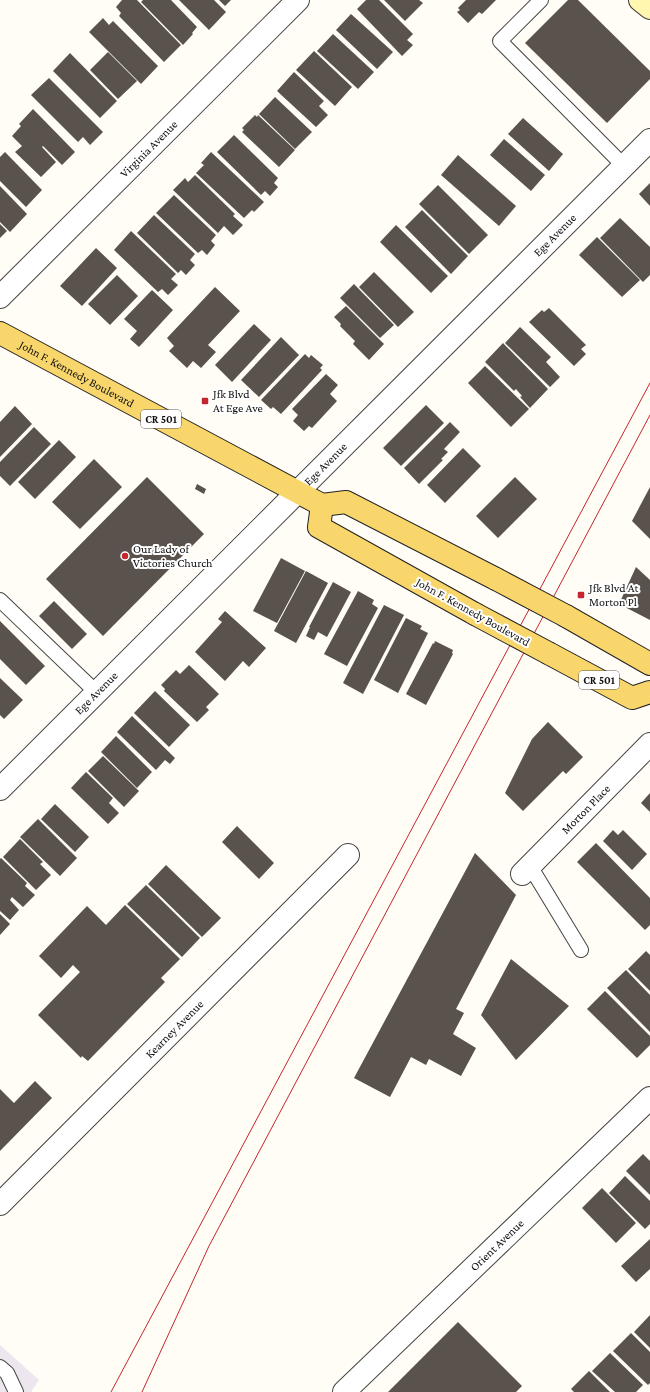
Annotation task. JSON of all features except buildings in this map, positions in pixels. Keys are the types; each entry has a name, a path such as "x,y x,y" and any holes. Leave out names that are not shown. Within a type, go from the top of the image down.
{"main road":[{"name":"John F. Kennedy Boulevard","path":"0,334 322,505 319,528 475,614 632,698 650,692"},
{"path":"322,505 346,502 496,578 650,664"}],"street":[{"name":"Virginia Avenue","path":"0,297 298,0"},
{"path":"640,0 650,8"},
{"name":"Ege Avenue","path":"0,789 650,140"},
{"name":"Morton Place","path":"526,870 650,744"},
{"name":"Kearney Avenue","path":"0,1204 348,855"},
{"name":"Orient Avenue","path":"344,1392 650,1098"}],"lane":[{"path":"541,0 500,41 624,166"},
{"path":"0,600 96,692"},
{"path":"526,870 581,950"},
{"path":"0,1367 7,1373 16,1392"}],"shaded area":[{"path":"0,1345 39,1380 31,1392 0,1392"}],"tram line":[{"path":"111,1392 650,383"},
{"path":"142,1392 209,1246 650,415"}],"place":[{"name":"Jfk Blvd At Ege Ave","path":"205,401"},
{"name":"Our Lady of Victories Church","path":"125,556"},
{"name":"Jfk Blvd At Morton Pl","path":"581,595"}]}
